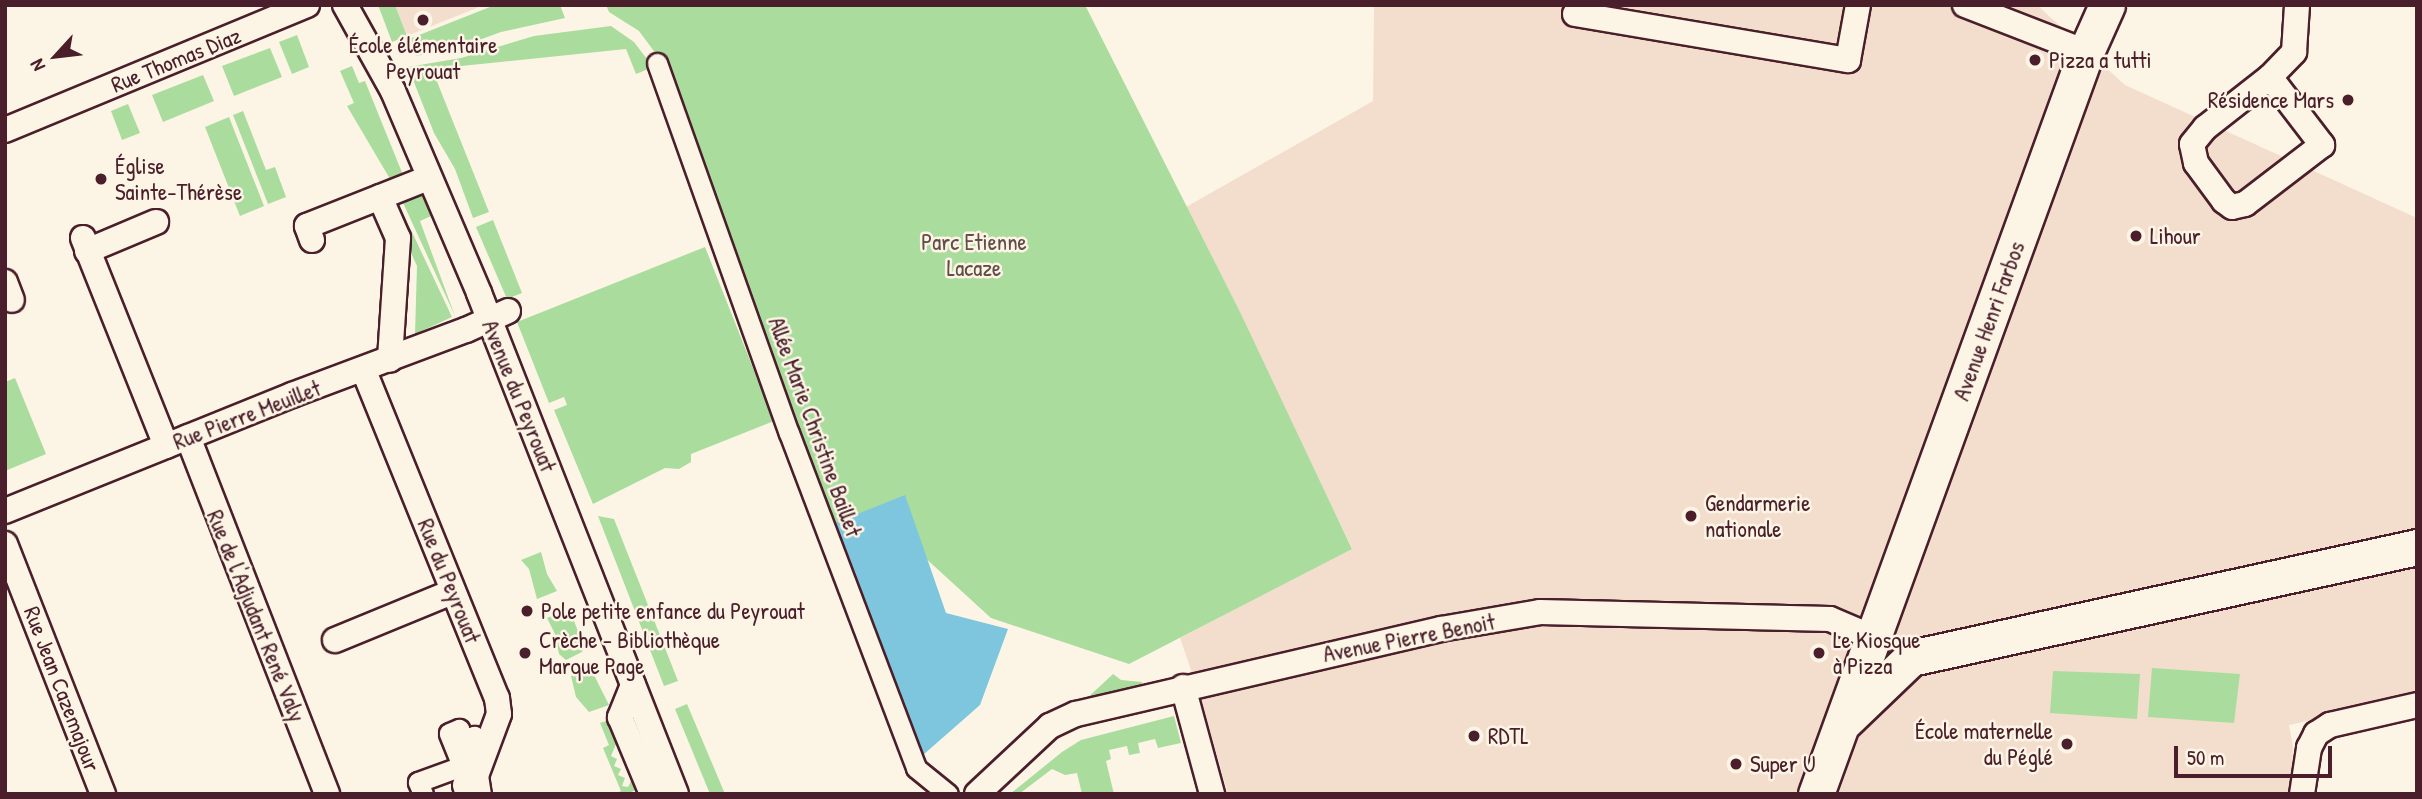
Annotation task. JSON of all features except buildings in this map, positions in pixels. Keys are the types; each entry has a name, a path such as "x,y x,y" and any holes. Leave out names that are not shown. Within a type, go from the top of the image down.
{"main road":[{"name":"Avenue Henri Farbos","path":"1815,794 2086,52 2107,5"},
{"path":"1840,726 1911,658 2417,547"},
{"path":"1872,637 1911,658"}],"street":[{"name":"Rue Thomas Diaz","path":"5,130 307,5"},
{"name":"Avenue du Peyrouat","path":"345,5 393,91 428,178 498,316 633,685 676,794"},
{"path":"1575,13 1848,60 1858,5"},
{"path":"1965,5 2086,52"},
{"path":"2270,77 2322,145 2245,204 2232,206 2224,201 2196,163 2192,144 2206,128 2270,77 2294,52 2297,5"},
{"name":"Allée Marie Christine Baillet","path":"657,63 789,433 916,768 948,794"},
{"path":"312,240 307,226 428,178"},
{"path":"380,197 398,238 390,360"},
{"name":"Rue de l'Adjudant René Valy","path":"156,222 85,245 177,442 327,794"},
{"name":"Rue Pierre Meuillet","path":"5,511 292,395 364,371 498,316"},
{"name":"Rue du Peyrouat","path":"364,371 497,698 499,714 477,776 479,794"},
{"name":"Rue Jean Cazemajour","path":"5,544 103,794"},
{"path":"335,640 449,584"},
{"name":"Avenue Pierre Benoit","path":"977,794 1050,726 1076,714 1376,642 1540,612 1829,619 1872,637"},
{"path":"633,685 620,717 652,794"},
{"path":"1184,688 1212,794"},
{"path":"2302,794 2309,748 2316,734 2330,725 2417,705"},
{"path":"423,794 418,782 462,766 449,733 458,729 463,740 474,736 462,785 465,794"}],"shaded area":[{"name":"École élémentaire Peyrouat","path":"395,5 484,5 407,36"},
{"path":"1374,5 2037,5 2125,85 2417,218 2417,697 2289,725 2293,747 2291,794 1228,794 1202,702 1180,638 1352,548 1186,207 1373,101"}],"green space":[{"path":"378,5 395,5 407,36 392,42"},
{"path":"495,5 560,5 565,18 501,32 457,48 416,56 409,39"},
{"name":"Parc Etienne Lacaze","path":"606,5 1085,5 1240,312 1352,549 1129,664 991,618 922,555 923,755 918,761 662,62 639,31 609,12"},
{"path":"611,26 634,42 653,67 636,74 626,49 432,69 489,212 473,218 455,169 434,133 408,67 461,58 534,36"},
{"path":"297,35 309,67 292,74 279,42"},
{"path":"270,48 282,77 234,96 222,66"},
{"path":"352,66 359,83 365,81 405,180 393,184 347,106 354,103 340,71"},
{"path":"203,75 214,101 163,122 152,95"},
{"path":"128,104 140,133 122,140 111,111"},
{"path":"243,111 266,170 275,167 286,197 268,204 233,115"},
{"path":"229,117 264,206 240,216 205,127"},
{"path":"422,185 433,215 420,221 455,316 399,194"},
{"path":"395,196 452,317 415,334 417,266 386,199"},
{"path":"493,220 522,293 507,299 476,227"},
{"path":"705,247 774,421 691,454 691,462 679,469 665,468 593,504 554,410 567,405 564,397 549,403 517,322"},
{"path":"15,378 46,454 5,471 5,382"},
{"path":"598,516 614,519 678,681 664,686"},
{"path":"541,552 547,574 557,591 537,599 529,569 521,560"},
{"path":"562,612 571,613 584,647 582,652 566,660 559,654 555,634 547,618"},
{"path":"2152,668 2240,674 2234,723 2148,717"},
{"path":"586,671 594,675 609,705 589,712 576,697 571,676"},
{"path":"2053,671 2140,674 2137,719 2050,713"},
{"path":"1113,674 1121,680 1142,682 1143,689 1083,702"},
{"path":"687,704 725,794 710,794 675,709"},
{"path":"1174,716 1181,743 1158,748 1155,739 1138,743 1140,753 1129,755 1127,746 1109,750 1111,759 1106,761 1114,794 1082,794 1077,773 1065,775 1052,769 1019,794 1010,794 1081,740"},
{"path":"615,718 619,737 611,756 617,759 614,766 621,769 618,775 625,778 622,786 628,787 634,775 642,787 627,794 615,794 621,791 603,748 609,745 600,723"}],"water":[{"path":"905,495 946,613 1008,629 980,705 923,755 835,523"}],"place":[{"name":"École élémentaire Peyrouat","path":"423,20"},
{"name":"Pizza a tutti","path":"2035,60"},
{"name":"Résidence Mars","path":"2348,100"},
{"name":"Église Sainte-Thérèse","path":"101,179"},
{"name":"Lihour","path":"2136,236"},
{"name":"Gendarmerie nationale","path":"1691,516"},
{"name":"Pole petite enfance du Peyrouat","path":"527,611"},
{"name":"Crèche - Bibliothèque Marque Page","path":"525,653"},
{"name":"Le Kiosque à Pizza","path":"1819,653"},
{"name":"RDTL","path":"1474,736"},
{"name":"École maternelle du Péglé","path":"2067,744"},
{"name":"Super U","path":"1736,764"}]}
